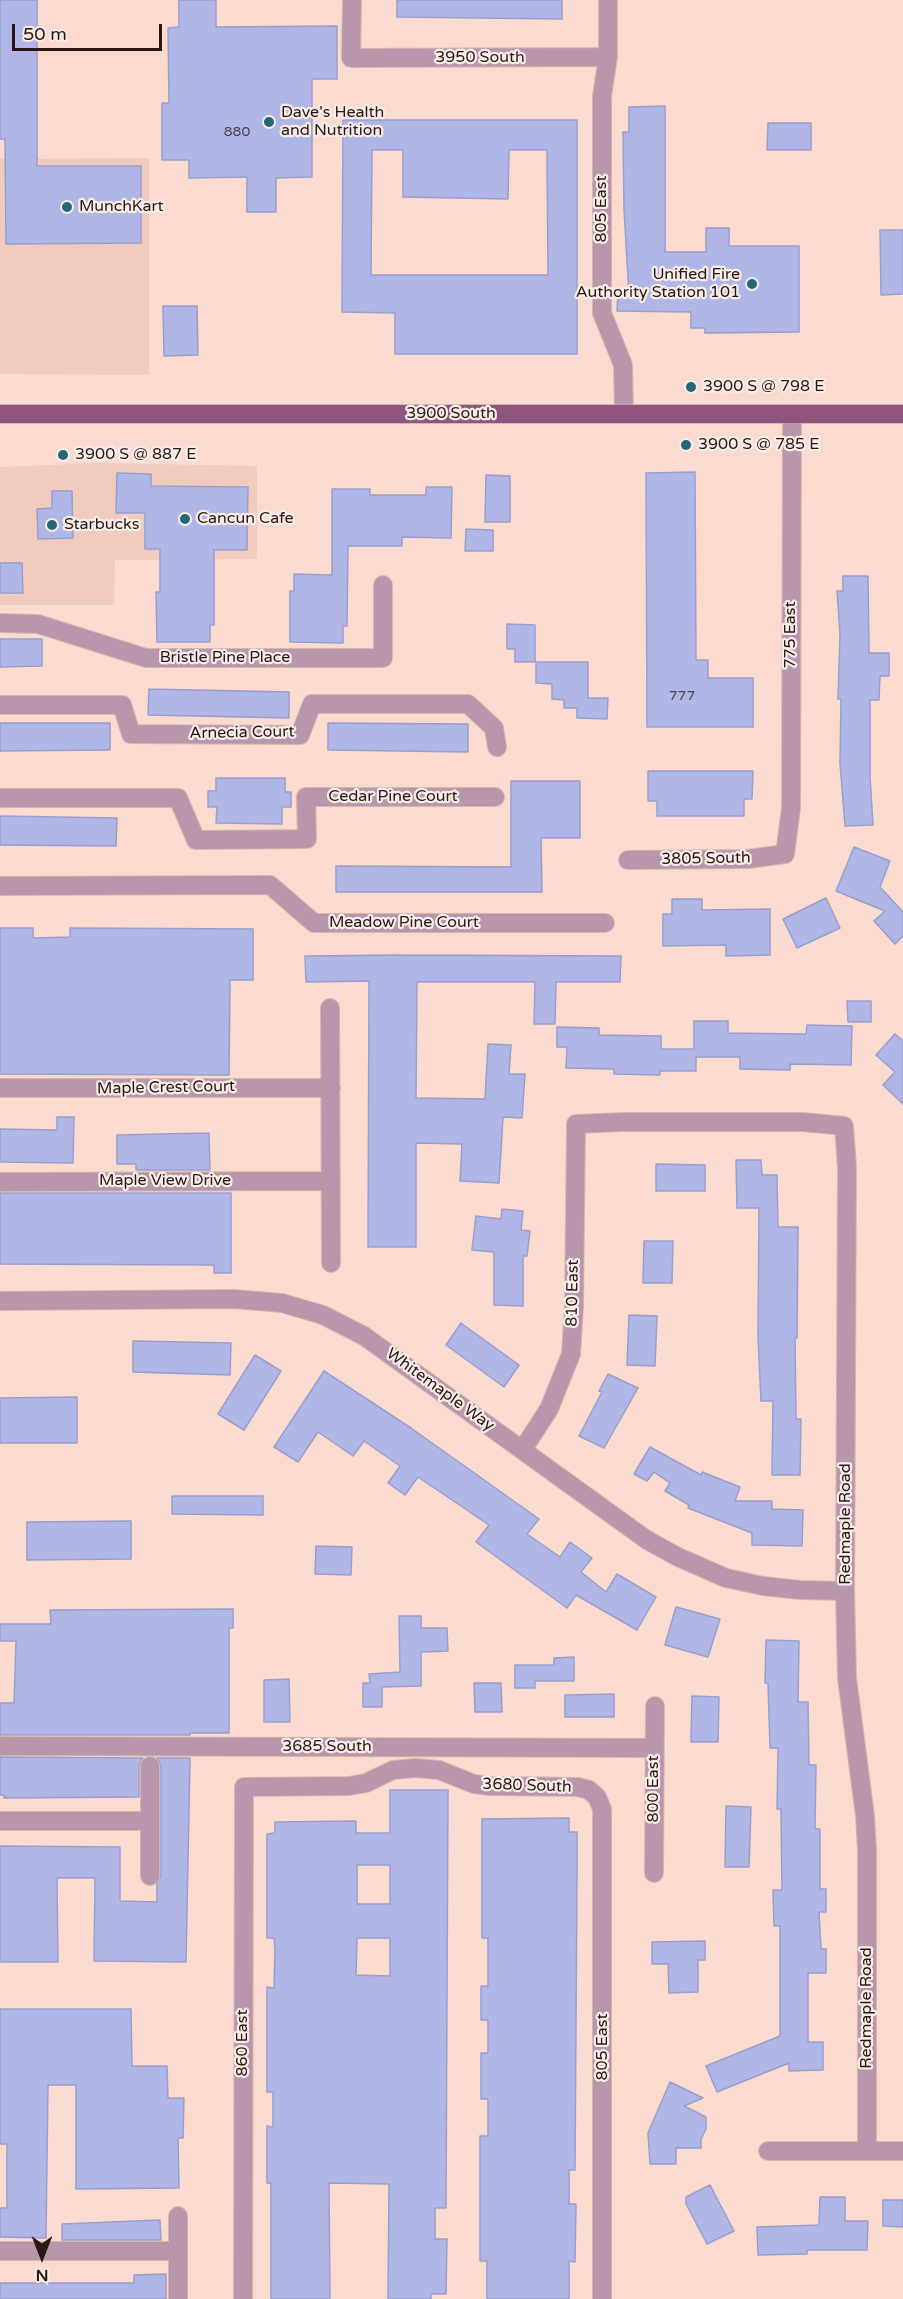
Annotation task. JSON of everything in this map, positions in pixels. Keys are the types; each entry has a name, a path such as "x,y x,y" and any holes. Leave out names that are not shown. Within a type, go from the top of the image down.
{"main road":[{"name":"3900 South","path":"0,414 903,414"}],"street":[{"name":"3950 South","path":"352,0 351,58 609,57"},
{"name":"805 East","path":"609,0 609,57 602,96 602,313 623,365 624,414"},
{"name":"775 East","path":"784,854 791,808 792,414"},
{"name":"Bristle Pine Place","path":"0,623 38,624 146,658 383,658 383,585"},
{"name":"Arnecia Court","path":"0,705 122,705 130,734 300,735 312,705 468,705 494,728 497,747"},
{"name":"Cedar Pine Court","path":"0,798 178,798 196,840 207,840 307,839 306,797 495,797"},
{"name":"3805 South","path":"628,860 748,860 784,854"},
{"name":"Meadow Pine Court","path":"0,886 270,885 314,923 605,923"},
{"path":"330,1008 331,1263"},
{"name":"Maple Crest Court","path":"0,1088 331,1088"},
{"name":"Redmaple Road","path":"576,1124 781,1122 844,1126 848,1167 845,1591 847,1678 865,1816 867,1850 867,2151"},
{"name":"810 East","path":"523,1449 549,1409 571,1354 574,1305 576,1124"},
{"name":"Maple View Drive","path":"0,1182 331,1181"},
{"name":"Whitemaple Way","path":"0,1301 234,1299 282,1303 323,1315 364,1336 647,1540 678,1557 726,1578 763,1586 845,1591"},
{"name":"800 East","path":"654,1873 655,1706"},
{"name":"3685 South","path":"0,1746 654,1748"},
{"path":"150,1766 150,1876"},
{"name":"3680 South","path":"244,1787 349,1786 366,1783 393,1770 416,1768 439,1770 474,1784 490,1786 578,1787 589,1790 597,1797"},
{"name":"860 East","path":"243,2299 244,1787"},
{"name":"805 East","path":"597,1797 602,1809 604,1824 602,2299"},
{"path":"0,1821 150,1821"},
{"path":"768,2151 903,2151"},
{"path":"178,2216 178,2299"},
{"path":"0,2251 178,2251"}],"shaded area":[{"path":"149,158 149,375 0,374 0,159"},
{"path":"98,463 257,466 257,559 115,560 114,605 0,605 0,467"}],"building":[{"path":"0,0 37,0 37,166 141,166 141,243 6,244 5,139 0,139"},
{"path":"179,0 216,0 216,27 337,26 337,79 312,79 312,177 276,178 276,212 247,212 247,177 189,178 189,160 162,160 162,103 169,103 168,28 179,27"},
{"path":"397,0 562,0 562,19 397,17"},
{"path":"665,106 665,252 706,252 706,228 729,228 729,246 799,246 799,332 705,333 705,328 691,328 691,312 617,311 618,294 629,294 624,209 623,132 629,132 629,107"},
{"path":"343,120 577,120 577,354 395,354 395,313 342,312","holes":["372,150 403,150 403,197 508,199 509,150 547,150 548,275 371,275"]},
{"path":"768,123 811,123 811,150 767,150"},
{"path":"880,230 903,230 903,294 881,295"},
{"path":"163,306 197,306 198,355 164,356"},
{"path":"695,472 696,660 708,660 708,678 753,678 753,727 647,727 646,473"},
{"path":"117,473 151,474 151,486 248,487 247,550 214,550 214,625 210,625 210,642 157,642 156,592 160,592 160,549 145,549 145,513 116,513"},
{"path":"486,475 510,476 510,522 485,522"},
{"path":"426,487 452,487 451,538 402,537 402,546 348,546 347,626 343,626 343,643 290,642 290,591 294,591 294,574 332,575 332,489 370,489 370,495 426,495"},
{"path":"52,491 72,491 73,538 38,539 37,509 52,508"},
{"path":"466,529 493,530 493,551 465,551"},
{"path":"0,563 22,563 23,593 0,593"},
{"path":"843,576 868,576 869,653 889,653 889,676 880,676 879,700 870,700 870,776 873,825 845,826 840,763 841,699 838,699 840,634 837,591 843,591"},
{"path":"507,624 535,625 535,662 515,662 515,649 507,649"},
{"path":"0,639 42,639 42,666 0,667"},
{"path":"536,662 588,662 588,698 608,698 607,719 577,718 577,708 564,708 564,700 552,699 552,684 536,683"},
{"path":"149,689 289,692 289,718 148,715"},
{"path":"0,723 110,723 110,750 0,751"},
{"path":"328,723 468,724 468,752 328,750"},
{"path":"648,771 753,771 752,799 744,799 744,816 657,816 657,801 648,801"},
{"path":"216,778 285,778 285,792 291,792 291,807 282,807 282,824 216,823 217,807 208,807 208,791 216,791"},
{"path":"511,781 580,781 580,838 541,838 542,892 336,892 336,866 511,867"},
{"path":"0,816 117,818 116,846 0,845"},
{"path":"854,847 890,861 880,887 903,912 903,936 895,944 874,921 885,911 836,891"},
{"path":"826,898 840,928 797,948 783,919"},
{"path":"672,899 702,899 702,910 770,909 770,955 726,956 726,945 663,946 663,914 672,914"},
{"path":"0,928 33,928 33,938 70,937 70,928 253,929 253,980 230,980 229,1075 0,1074"},
{"path":"305,956 621,956 620,982 556,982 555,1024 534,1024 535,982 417,982 416,1098 485,1099 488,1044 511,1045 509,1074 525,1074 522,1118 503,1117 499,1183 460,1181 462,1144 416,1143 416,1247 368,1247 369,981 306,982"},
{"path":"847,1001 871,1001 871,1022 848,1022"},
{"path":"694,1021 728,1021 728,1033 806,1034 807,1025 852,1026 851,1065 790,1064 790,1070 740,1069 740,1057 696,1057 696,1071 660,1071 660,1075 614,1074 614,1069 566,1068 567,1047 557,1047 557,1027 599,1028 599,1035 661,1036 661,1049 694,1049"},
{"path":"895,1034 903,1041 903,1104 883,1085 895,1072 876,1055"},
{"path":"57,1117 74,1117 73,1163 0,1162 0,1129 57,1130"},
{"path":"209,1133 210,1170 136,1170 136,1164 117,1164 117,1135"},
{"path":"736,1160 761,1160 762,1175 777,1175 778,1227 798,1227 797,1338 795,1338 796,1419 801,1419 800,1475 772,1475 773,1401 761,1401 758,1337 759,1208 737,1208"},
{"path":"656,1164 705,1165 705,1191 656,1191"},
{"path":"0,1193 231,1193 231,1273 214,1273 214,1265 0,1264"},
{"path":"502,1209 523,1211 521,1230 530,1231 527,1256 523,1256 523,1306 494,1305 494,1252 472,1250 476,1216 501,1219"},
{"path":"644,1241 673,1241 672,1283 643,1283"},
{"path":"629,1315 657,1316 655,1366 627,1365"},
{"path":"461,1323 519,1365 504,1387 446,1345"},
{"path":"133,1341 231,1343 230,1375 133,1372"},
{"path":"255,1355 281,1371 244,1430 218,1414"},
{"path":"324,1371 411,1428 539,1519 527,1534 560,1557 570,1542 592,1558 581,1572 606,1592 617,1574 656,1597 637,1630 576,1595 567,1608 476,1542 489,1525 418,1477 405,1495 388,1483 400,1466 364,1441 353,1456 318,1432 298,1462 274,1447"},
{"path":"608,1374 638,1388 604,1448 579,1436 602,1392 599,1391"},
{"path":"77,1397 77,1443 0,1443 0,1398"},
{"path":"650,1447 701,1475 702,1472 740,1487 735,1501 772,1501 772,1509 803,1510 802,1546 752,1545 752,1533 688,1508 689,1505 665,1491 670,1483 654,1472 647,1481 634,1474"},
{"path":"172,1496 263,1496 263,1515 172,1514"},
{"path":"131,1521 131,1559 27,1560 27,1522"},
{"path":"316,1546 352,1547 351,1575 315,1574"},
{"path":"676,1607 720,1619 708,1657 665,1645"},
{"path":"233,1609 233,1628 229,1628 229,1733 0,1735 0,1703 14,1703 16,1641 0,1641 0,1624 51,1624 50,1610"},
{"path":"399,1616 421,1616 421,1628 447,1628 448,1651 421,1652 421,1686 382,1687 382,1707 363,1707 363,1683 370,1683 369,1674 400,1672"},
{"path":"766,1640 799,1641 798,1702 808,1702 809,1765 816,1765 815,1829 820,1829 820,1889 826,1889 826,1912 819,1912 821,1949 826,1949 826,1973 808,1973 808,2042 823,2042 823,2070 789,2071 789,2063 717,2092 706,2066 780,2036 780,1926 774,1926 773,1890 782,1890 781,1809 777,1809 778,1748 770,1748 768,1683 765,1683"},
{"path":"574,1657 574,1681 535,1681 535,1688 515,1688 515,1665 554,1665 554,1658"},
{"path":"289,1679 290,1722 264,1722 264,1680"},
{"path":"474,1683 501,1683 502,1712 475,1712"},
{"path":"614,1694 614,1717 565,1717 565,1695"},
{"path":"692,1696 719,1697 718,1742 691,1742"},
{"path":"0,1757 143,1758 139,1766 139,1797 4,1798 4,1795 0,1795"},
{"path":"157,1758 190,1758 186,1962 94,1961 95,1878 57,1878 58,1962 0,1962 0,1846 120,1847 120,1901 157,1902 157,1884 161,1876 161,1766"},
{"path":"390,1790 448,1790 446,2208 435,2208 435,2239 447,2239 446,2294 431,2294 431,2299 388,2299 389,2184 329,2183 330,2299 271,2299 271,2183 267,2183 267,2126 273,2127 273,2092 267,2092 267,1987 274,1988 275,1950 274,1938 267,1938 267,1834 275,1833 275,1822 356,1821 356,1833 390,1833","holes":["357,1865 390,1865 390,1904 357,1904","357,1938 390,1938 390,1976 356,1975"]},
{"path":"726,1806 751,1807 749,1867 725,1867"},
{"path":"569,1818 569,1832 577,1832 577,1876 575,2170 569,2170 569,2204 576,2204 575,2262 569,2261 569,2299 487,2299 487,2261 480,2261 480,2136 488,2136 488,2099 481,2099 481,2053 488,2053 488,2020 481,2020 481,1986 488,1986 488,1938 482,1938 482,1819"},
{"path":"705,1941 705,1960 698,1960 698,1992 669,1993 668,1964 652,1964 652,1942"},
{"path":"0,2009 131,2009 132,2066 167,2066 168,2098 184,2098 183,2138 178,2138 179,2188 76,2189 76,2085 48,2085 46,2238 0,2237 0,2208 7,2208 7,2144 0,2144"},
{"path":"670,2082 703,2098 684,2106 706,2117 706,2129 701,2139 701,2148 676,2148 676,2164 650,2164 648,2133"},
{"path":"710,2185 734,2231 707,2244 686,2204 686,2197"},
{"path":"820,2197 845,2197 845,2221 868,2221 867,2250 807,2250 807,2254 758,2255 757,2227 819,2225"},
{"path":"883,2200 903,2200 903,2227 883,2226"},
{"path":"160,2220 161,2240 62,2240 62,2224"},
{"path":"166,2274 166,2299 0,2299 0,2283 134,2283 134,2275"}],"place":[{"name":"Dave's Health and Nutrition","path":"269,122"},
{"name":"MunchKart","path":"67,207"},
{"name":"Unified Fire Authority Station 101","path":"752,284"},
{"name":"3900 S @ 798 E","path":"691,387"},
{"name":"3900 S @ 785 E","path":"686,445"},
{"name":"3900 S @ 887 E","path":"63,455"},
{"name":"Cancun Cafe","path":"185,519"},
{"name":"Starbucks","path":"52,525"}]}
